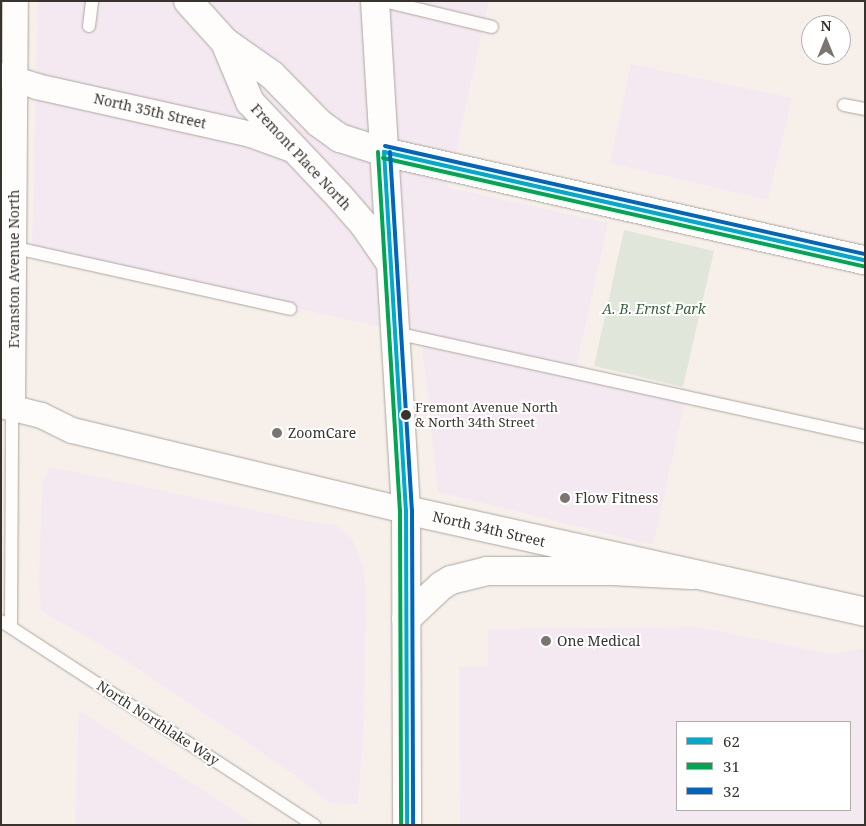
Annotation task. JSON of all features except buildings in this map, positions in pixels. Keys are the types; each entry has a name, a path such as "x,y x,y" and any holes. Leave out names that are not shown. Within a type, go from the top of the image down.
{"main road":[{"path":"375,1 413,608 407,825"},
{"name":"Fremont Place North","path":"189,2 225,42 272,75 318,123 340,138 384,152"},
{"name":"Fremont Place North","path":"225,42 250,102 346,203 390,264"},
{"path":"384,152 865,260"},
{"name":"North 34th Street","path":"406,510 691,576 865,612"},
{"path":"413,608 451,580 486,571 612,571 691,576"}],"street":[{"name":"Evanston Avenue North","path":"7,406 8,77 15,1"},
{"name":"North 35th Street","path":"8,77 36,86 250,134 297,151"},
{"name":"North 34th Street","path":"7,406 41,415 72,430 406,510"}],"lane":[{"path":"89,26 92,1"},
{"path":"384,1 492,27"},
{"path":"844,105 865,109"},
{"path":"8,246 290,309"},
{"path":"395,333 865,436"},
{"name":"Evanston Avenue North","path":"6,624 7,406"},
{"name":"North Northlake Way","path":"6,624 314,825"}],"shaded area":[{"path":"38,1 489,1 448,187 608,223 576,368 686,397 653,545 438,492 421,336 32,249"},
{"path":"631,64 792,98 768,200 610,163"},
{"path":"50,467 310,522 336,525 352,539 363,565 366,592 364,716 358,804 330,803 296,776 118,655 41,611 39,583 42,482"},
{"path":"698,627 825,653 865,648 865,825 460,825 459,667 488,667 488,629"},
{"path":"79,710 256,825 75,825"}],"green space":[{"name":"A. B. Ernst Park","path":"624,230 714,251 683,387 594,366"}],"transit line":[{"name":"32","path":"385,146 865,254"},
{"name":"31","path":"378,152 400,510 401,825"},
{"name":"62","path":"384,152 406,510 407,825"},
{"name":"62","path":"384,152 865,260"},
{"name":"32","path":"390,152 412,510 413,825"},
{"name":"31","path":"383,158 864,266"}],"place":[{"name":"Fremont Avenue North & North 34th Street","path":"406,415"},
{"name":"ZoomCare","path":"277,433"},
{"name":"Flow Fitness","path":"565,498"},
{"name":"One Medical","path":"546,641"}]}
